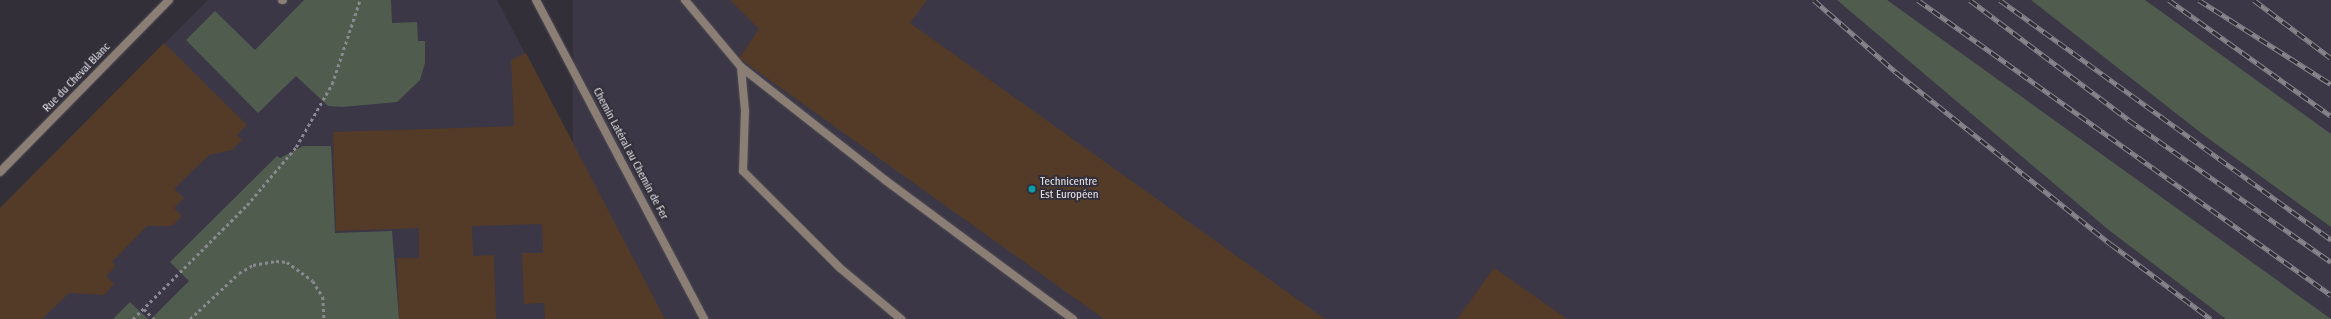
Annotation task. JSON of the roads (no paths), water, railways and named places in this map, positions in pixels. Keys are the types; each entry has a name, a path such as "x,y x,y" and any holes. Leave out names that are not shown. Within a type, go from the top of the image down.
{"street":[{"name":"Rue du Cheval Blanc","path":"0,172 169,0"},
{"name":"Chemin Latéral au Chemin de Fer","path":"536,0 704,319"},
{"path":"685,0 742,67 885,180 1073,319"},
{"path":"742,67 745,111 743,171 788,220 901,319"}],"railway":[{"path":"1814,0 1896,72 2111,244 2211,319"},
{"path":"1918,0 2331,295"},
{"path":"1970,0 2129,120 2331,262"},
{"path":"2000,0 2331,240"},
{"path":"2169,0 2331,116"},
{"path":"2199,0 2331,84"},
{"path":"2254,0 2331,58"}],"place":[{"name":"Technicentre Est Européen","path":"1032,189"}]}
